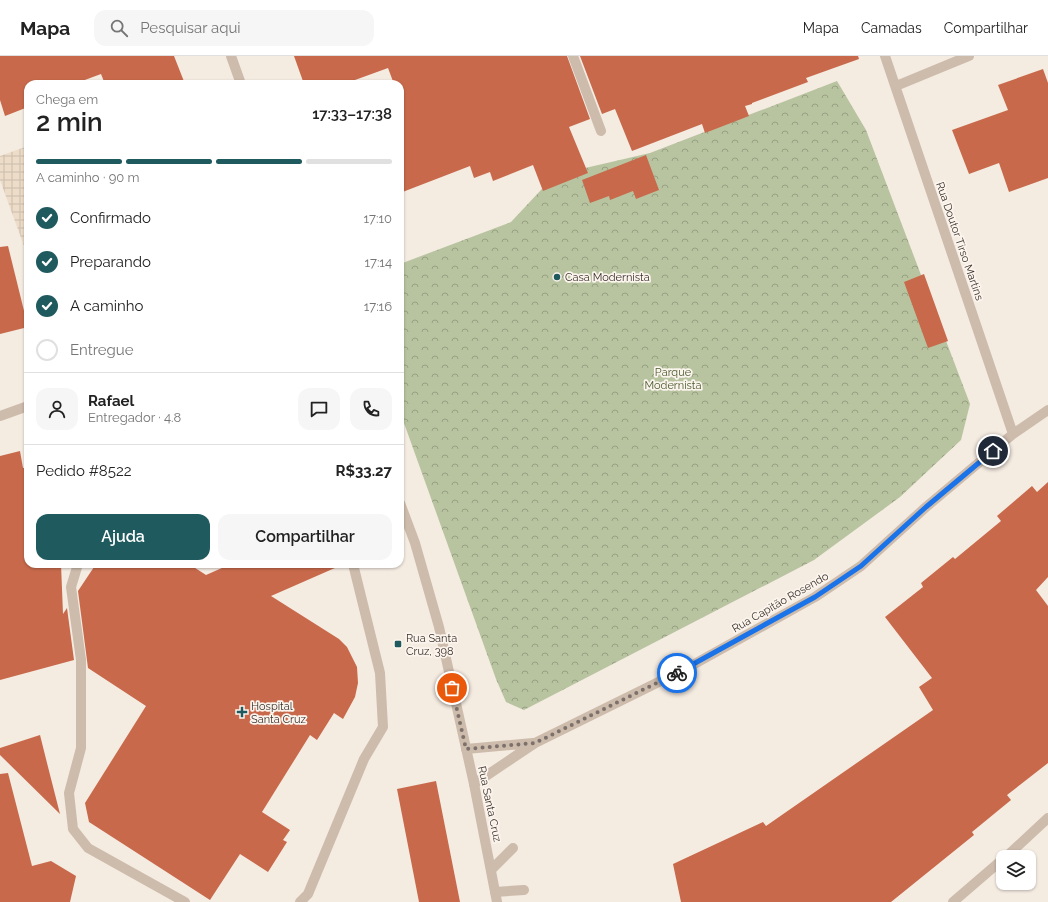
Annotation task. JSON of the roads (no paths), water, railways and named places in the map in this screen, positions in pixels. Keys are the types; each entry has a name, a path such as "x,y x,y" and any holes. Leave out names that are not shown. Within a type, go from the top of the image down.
{"street":[{"path":"231,56 240,80"},
{"path":"573,56 601,130"},
{"name":"Rua Doutor Tirso Martins","path":"885,56 1013,434"},
{"path":"896,86 969,56"},
{"path":"0,416 24,407"},
{"name":"Rua Capitão Rosendo","path":"474,784 535,743 689,667 815,597 861,566 926,507 1013,434 1048,410"},
{"name":"Rua Santa Cruz","path":"404,514 415,543 439,627 474,784 496,897"},
{"path":"77,568 71,586 81,660 81,748 69,793 73,829 88,848 184,902"},
{"path":"300,902 308,894 364,759 383,727 380,673 353,568"},
{"name":"Rua Capitão Rosendo","path":"466,749 535,743"},
{"path":"1014,850 1048,818"},
{"path":"491,870 513,848"},
{"path":"953,902 996,866"},
{"path":"496,897 524,890"}],"place":[{"name":"Casa Modernista","path":"557,277"},
{"name":"Rua Santa Cruz, 398","path":"398,644"},
{"name":"Hospital Santa Cruz","path":"242,712"}],"park label":[{"name":"Parque Modernista","path":"673,378"}]}
